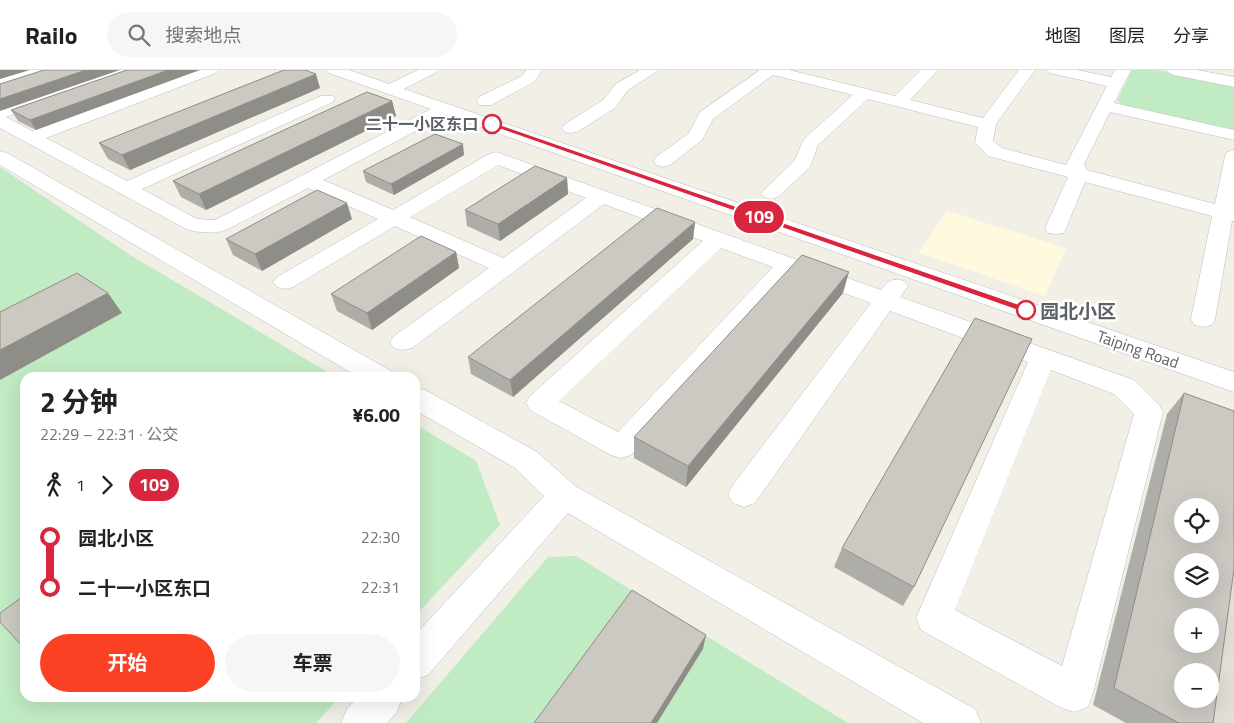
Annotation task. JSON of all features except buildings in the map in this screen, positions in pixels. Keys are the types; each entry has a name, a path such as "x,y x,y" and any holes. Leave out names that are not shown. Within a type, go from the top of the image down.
{"street":[{"path":"0,84 44,70"},
{"path":"0,114 128,70"},
{"path":"31,138 211,70"},
{"name":"Taiping Road","path":"334,70 1234,382"},
{"path":"390,89 430,70"},
{"path":"485,101 528,79 534,70"},
{"path":"571,128 610,104 622,87 651,70"},
{"path":"663,161 696,136 706,116 770,70 839,80 864,94 987,124"},
{"path":"898,102 930,70"},
{"path":"1027,70 987,124 984,142 995,152 1228,213"},
{"path":"1055,70 1120,77 1075,164 1079,174 1056,228"},
{"path":"1174,70 1234,82"},
{"path":"771,193 803,163 810,143 864,94"},
{"path":"126,189 327,100"},
{"path":"1104,106 1234,135"},
{"path":"0,121 192,225 219,226 446,108"},
{"path":"77,163 96,155"},
{"path":"1203,319 1228,213 1234,156"},
{"path":"0,157 372,372"},
{"path":"284,282 496,158 886,299 1043,357 1124,388 1149,412 1074,693 934,618 1043,357"},
{"path":"308,180 505,268"},
{"path":"403,342 602,196"},
{"path":"718,239 540,403 621,447 789,264"},
{"path":"744,494 908,269"},
{"path":"420,399 526,460 564,495 961,723"},
{"path":"420,656 564,495"},
{"path":"361,723 379,702"}],"shaded area":[{"path":"947,211 1066,248 1045,296 918,253"},
{"path":"1234,481 1234,723 1203,723 1207,708 1219,708 1219,663 1211,663 1212,653 1219,653 1218,608"}],"green space":[{"path":"1132,70 1158,70 1234,86 1234,130 1126,106 1117,101"},
{"path":"0,167 130,255 328,372 20,372 20,702 335,702 316,723 0,723"},
{"path":"420,427 476,461 500,525 420,611"},
{"path":"576,556 848,723 406,723 548,557"}],"bus line":[{"name":"109","path":"492,124 1026,310"}],"place":[{"name":"二十一小区东口","path":"492,124"},
{"name":"园北小区","path":"1026,310"}]}
